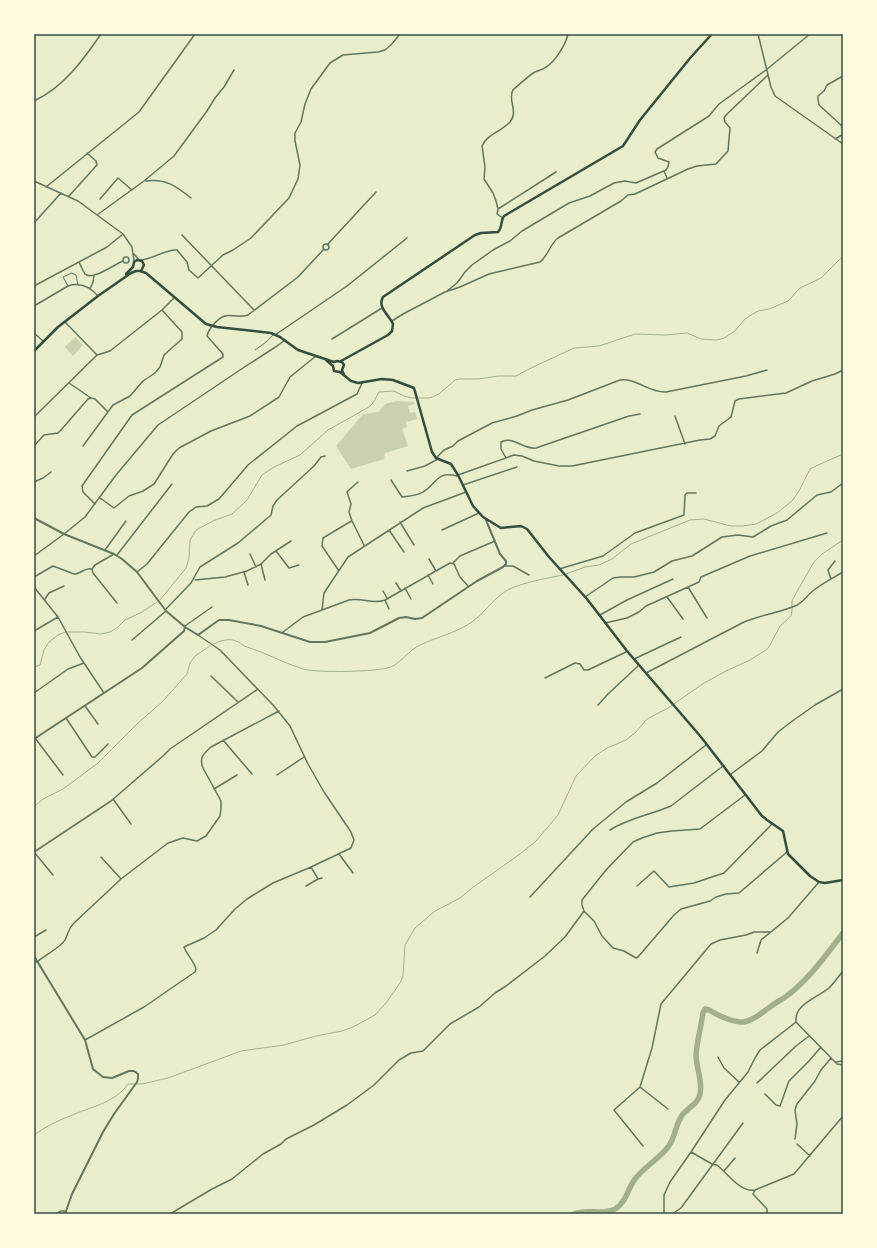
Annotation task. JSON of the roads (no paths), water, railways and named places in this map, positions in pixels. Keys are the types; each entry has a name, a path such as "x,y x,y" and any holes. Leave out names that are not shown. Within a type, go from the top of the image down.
{"main road":[{"path":"34,352 43,341 65,321 120,280 136,271 142,270 200,320 212,326 274,334 298,350 326,360 334,362 345,359 388,335 393,328 392,321 382,308 381,304 383,297 476,235 481,233 498,232 501,228 503,218 623,146 640,120 686,62 712,34"},
{"path":"120,280 133,267 134,262 140,260 144,265 142,270"},
{"path":"133,267 136,271"},
{"path":"341,371 344,366 343,364 345,359"},
{"path":"326,360 332,366 334,371 341,371"},
{"path":"340,361 343,364"},
{"path":"332,366 334,362"},
{"path":"341,371 352,382 362,383 382,379 393,380 414,388 432,452 438,458 451,464 459,476 473,506 478,513 486,520 500,528 524,526 600,615 639,666 731,774 762,816 783,831 787,852 792,858 819,882 825,883 843,880"}],"street":[{"path":"34,101 45,96 62,82 79,64 100,34"},
{"path":"46,186 139,112 195,34"},
{"path":"134,254 140,260 177,250 187,262 188,270 198,278 223,255 251,238 289,198 298,179 300,165 295,141 295,133 301,122 305,104 311,89 330,63 343,55 385,50 400,34"},
{"path":"503,218 497,214 498,209 493,193 484,179 485,167 482,146 489,137 511,121 514,113 513,91 535,72 546,68 550,64 564,45 568,34"},
{"path":"758,34 766,70 775,96 843,144"},
{"path":"446,292 457,283 472,265 493,250 510,241 522,231 569,203 590,196 614,183 625,181 636,183 664,172 668,167 669,162 658,158 655,152 657,149 709,116 720,104 766,70 810,34"},
{"path":"96,215 144,181 174,156 215,98 224,88 234,70"},
{"path":"392,321 446,292 489,274 540,262 544,259 553,243 558,238 621,201 628,195 636,194 667,178 697,166 716,164 728,151 730,145 730,128 724,122 724,118 732,108 768,75"},
{"path":"835,139 842,135 843,131 841,125 819,105 818,96 824,91 827,85 843,76"},
{"path":"69,196 97,164 96,161 87,153"},
{"path":"498,209 556,172"},
{"path":"664,172 667,178"},
{"path":"100,199 118,178 132,190"},
{"path":"144,181 157,180 169,183 190,198"},
{"path":"34,181 78,201 123,234 132,247 134,262"},
{"path":"95,504 83,492 82,486 132,416 223,357 224,354 222,351 207,336 208,332 218,319 223,316 244,316 298,277 324,249 323,246 327,245 376,192"},
{"path":"34,223 61,193"},
{"path":"34,286 111,245 123,234"},
{"path":"182,236 254,310"},
{"path":"274,334 347,286 407,238"},
{"path":"324,249 326,250 328,248 327,245"},
{"path":"144,265 150,258"},
{"path":"79,262 85,273 88,275 94,275 123,261"},
{"path":"90,289 94,275"},
{"path":"34,306 68,286 78,285 90,289 98,296"},
{"path":"34,417 97,355 110,351 162,310 174,298"},
{"path":"332,339 382,308"},
{"path":"83,446 107,412 116,403 130,396 143,381 155,373 160,367 164,355 182,339 182,332 162,310"},
{"path":"65,321 97,355"},
{"path":"34,333 43,341"},
{"path":"34,556 82,520 116,475 158,425 278,346 284,340"},
{"path":"100,498 114,508 129,496 146,489 156,481 175,451 211,431 255,414 279,397 290,378 316,356"},
{"path":"407,471 425,466 438,458 444,450 453,446 458,441 492,423 563,402 620,380 627,380 654,391 666,392 746,376 767,370"},
{"path":"391,480 402,497 423,492 433,482 445,475 451,474 459,476 517,455 534,461 559,466 572,466 713,438 719,426 730,419 735,401 739,399 786,393 812,381 843,370"},
{"path":"69,383 91,398 95,399 107,412"},
{"path":"137,572 146,564 189,512 196,507 207,506 219,499 248,465 297,426 357,394 362,383"},
{"path":"34,446 46,434 61,430 88,399 91,398"},
{"path":"506,458 500,446 501,442 505,440 513,441 528,448 536,448 629,416 640,414"},
{"path":"676,416 686,444"},
{"path":"132,640 166,610 194,580 200,567 238,542 271,515 273,506 277,500 314,466 321,457 325,456"},
{"path":"463,485 517,467"},
{"path":"34,482 43,478 50,472"},
{"path":"358,482 347,492 351,502 349,512 364,546"},
{"path":"585,597 613,578 634,577 654,572 672,561 692,556 722,537 753,537 771,526 787,520 817,495 831,492 843,483"},
{"path":"117,556 172,484"},
{"path":"322,611 324,593 348,557 423,508 466,492"},
{"path":"560,570 603,556 634,533 684,515 684,495 687,493 696,493"},
{"path":"442,530 478,513"},
{"path":"34,518 64,534 117,556 137,572 166,610 185,627 213,645 258,688 279,711 290,726 324,792 352,832 354,840 351,848 273,883 247,899 235,909 216,930 204,938 184,947 195,965 196,969 194,972 144,1007 85,1040"},
{"path":"486,520 500,554 506,561 505,566"},
{"path":"104,550 126,521"},
{"path":"339,571 322,546 322,541 323,538 329,534 352,521"},
{"path":"400,522 414,545"},
{"path":"389,530 404,552"},
{"path":"605,623 627,618 639,612 646,606 699,582 701,577 750,556 827,533"},
{"path":"194,580 225,577 244,572 261,564 291,541"},
{"path":"283,632 303,617 353,599 376,602 385,600 448,564 453,564 460,556 495,541"},
{"path":"276,551 289,568 299,565"},
{"path":"34,576 53,566 77,574 88,568 92,569 114,554"},
{"path":"250,554 256,567"},
{"path":"429,559 436,571"},
{"path":"831,579 828,570 835,562"},
{"path":"261,564 265,580"},
{"path":"453,564 460,577 469,586"},
{"path":"198,635 216,622 222,620 261,626 317,643 325,642 375,631 399,618 422,618 469,586 505,566 513,566 529,575"},
{"path":"92,569 93,573 116,603"},
{"path":"244,572 248,585"},
{"path":"646,673 744,622 795,606 817,588 843,572"},
{"path":"428,575 433,584"},
{"path":"600,615 626,600 673,579"},
{"path":"396,583 401,591"},
{"path":"45,599 49,593 64,586"},
{"path":"34,587 58,617 84,663 104,693"},
{"path":"688,587 707,618"},
{"path":"405,588 411,599"},
{"path":"383,591 388,598"},
{"path":"667,597 683,619"},
{"path":"385,600 389,609"},
{"path":"63,775 35,738 142,668 184,631 185,627 212,607"},
{"path":"34,631 58,617"},
{"path":"634,660 681,637"},
{"path":"545,678 575,663 580,664 584,670 588,670 627,651"},
{"path":"34,693 68,669 84,663"},
{"path":"598,705 639,666"},
{"path":"211,676 238,702"},
{"path":"53,874 34,852 113,799 170,749 258,688"},
{"path":"731,774 762,751 778,732 790,722 843,688"},
{"path":"84,706 98,724"},
{"path":"36,962 62,944 70,927 121,879 168,843 183,838 197,841 206,836 220,816 221,800 203,768 201,759 204,753 223,740 279,711"},
{"path":"66,718 92,757 95,757 108,744"},
{"path":"223,740 252,774"},
{"path":"530,898 593,828 626,802 657,783 707,745"},
{"path":"278,775 305,757"},
{"path":"610,830 630,820 671,806 724,766"},
{"path":"214,789 237,775"},
{"path":"746,795 700,829 672,831 642,838 633,842 606,870 582,900 584,911 594,922 602,936 613,948 624,951 638,958 674,915 681,909 710,901 716,897 726,894 739,893 787,852"},
{"path":"113,799 131,824"},
{"path":"637,886 654,871 669,887 694,883 724,873 772,824"},
{"path":"339,854 353,873"},
{"path":"101,857 121,879"},
{"path":"311,867 318,879"},
{"path":"306,886 322,878"},
{"path":"757,953 761,940 788,918 819,882"},
{"path":"170,1214 232,1179 263,1154 281,1144 286,1139 314,1125 347,1105 374,1085 399,1060 411,1054 422,1051 450,1024 479,1007 495,992 506,986 545,956 565,937 584,911"},
{"path":"34,937 46,930"},
{"path":"642,1146 614,1110 640,1087 652,1048 660,1004 711,944 720,940 754,932 770,932"},
{"path":"34,956 36,962 85,1040 93,1069 103,1077 112,1078 129,1071 134,1071 138,1074 137,1082 106,1126 75,1188 65,1214"},
{"path":"843,971 830,987 799,1009 795,1017 797,1023 831,1058 839,1065 843,1065"},
{"path":"664,1214 664,1195 666,1188 725,1100 748,1072 760,1050 797,1023"},
{"path":"757,1083 796,1046 810,1036"},
{"path":"765,1094 776,1105 780,1106 789,1081 809,1062 821,1047"},
{"path":"718,1057 724,1068 739,1082"},
{"path":"795,1139 797,1124 795,1110 797,1104 831,1058"},
{"path":"835,1062 843,1061"},
{"path":"640,1087 668,1109"},
{"path":"691,1152 712,1164 718,1165 744,1188 750,1191 755,1190 794,1174 843,1116"},
{"path":"672,1214 681,1208 743,1123"},
{"path":"797,1144 810,1156"},
{"path":"724,1171 734,1158"},
{"path":"755,1190 753,1194 767,1209 766,1214"},
{"path":"56,1214 66,1210"}],"lane":[{"path":"68,286 63,278 74,274 77,277 78,285"},
{"path":"255,350 274,334"}],"waterway":[{"path":"160,600 186,568 189,558 190,540 196,530 213,521 232,514 247,500 262,475 274,467 300,455 328,430 369,407 379,392 394,391 412,398 430,398 439,394 455,380 516,376 574,348 599,346 635,334 665,335 687,333 701,339 717,340 724,338 735,331 744,320 751,315 758,311 769,309 788,301 800,288 821,278 843,256"},
{"path":"566,574 585,567 599,565 612,559 631,544 690,520 704,519 731,526 756,524 777,513 792,501 810,469 843,454"},
{"path":"34,1135 56,1122 102,1104 116,1096 128,1084 142,1084 168,1078 241,1051 284,1045 316,1036 342,1031 375,1015 386,1003 400,983 403,976 405,945 415,928 435,911 460,898 536,841 558,815 576,776 595,756 607,748 626,740 636,732 647,719 668,708 704,683 750,660 766,650 780,626 791,616 792,601 814,562 822,554 843,540"},
{"path":"214,644 226,640 234,640 244,646 303,669 321,671 384,669 395,665 420,645 466,626 480,615 499,596 508,590 532,582 563,575"},
{"path":"34,667 40,665 44,650 49,642 58,635 65,632 101,634 110,632 125,620 142,612 157,602"},
{"path":"34,807 43,799 63,789 98,763 137,724 162,702 187,674 190,663 195,656 210,646"},
{"path":"574,1214 579,1212 605,1212 615,1209 622,1203 635,1179 671,1143 680,1118 695,1103 700,1094 701,1084 696,1055 705,1009 740,1022 755,1018 772,1005 786,997 796,988 817,966 843,933"}]}
